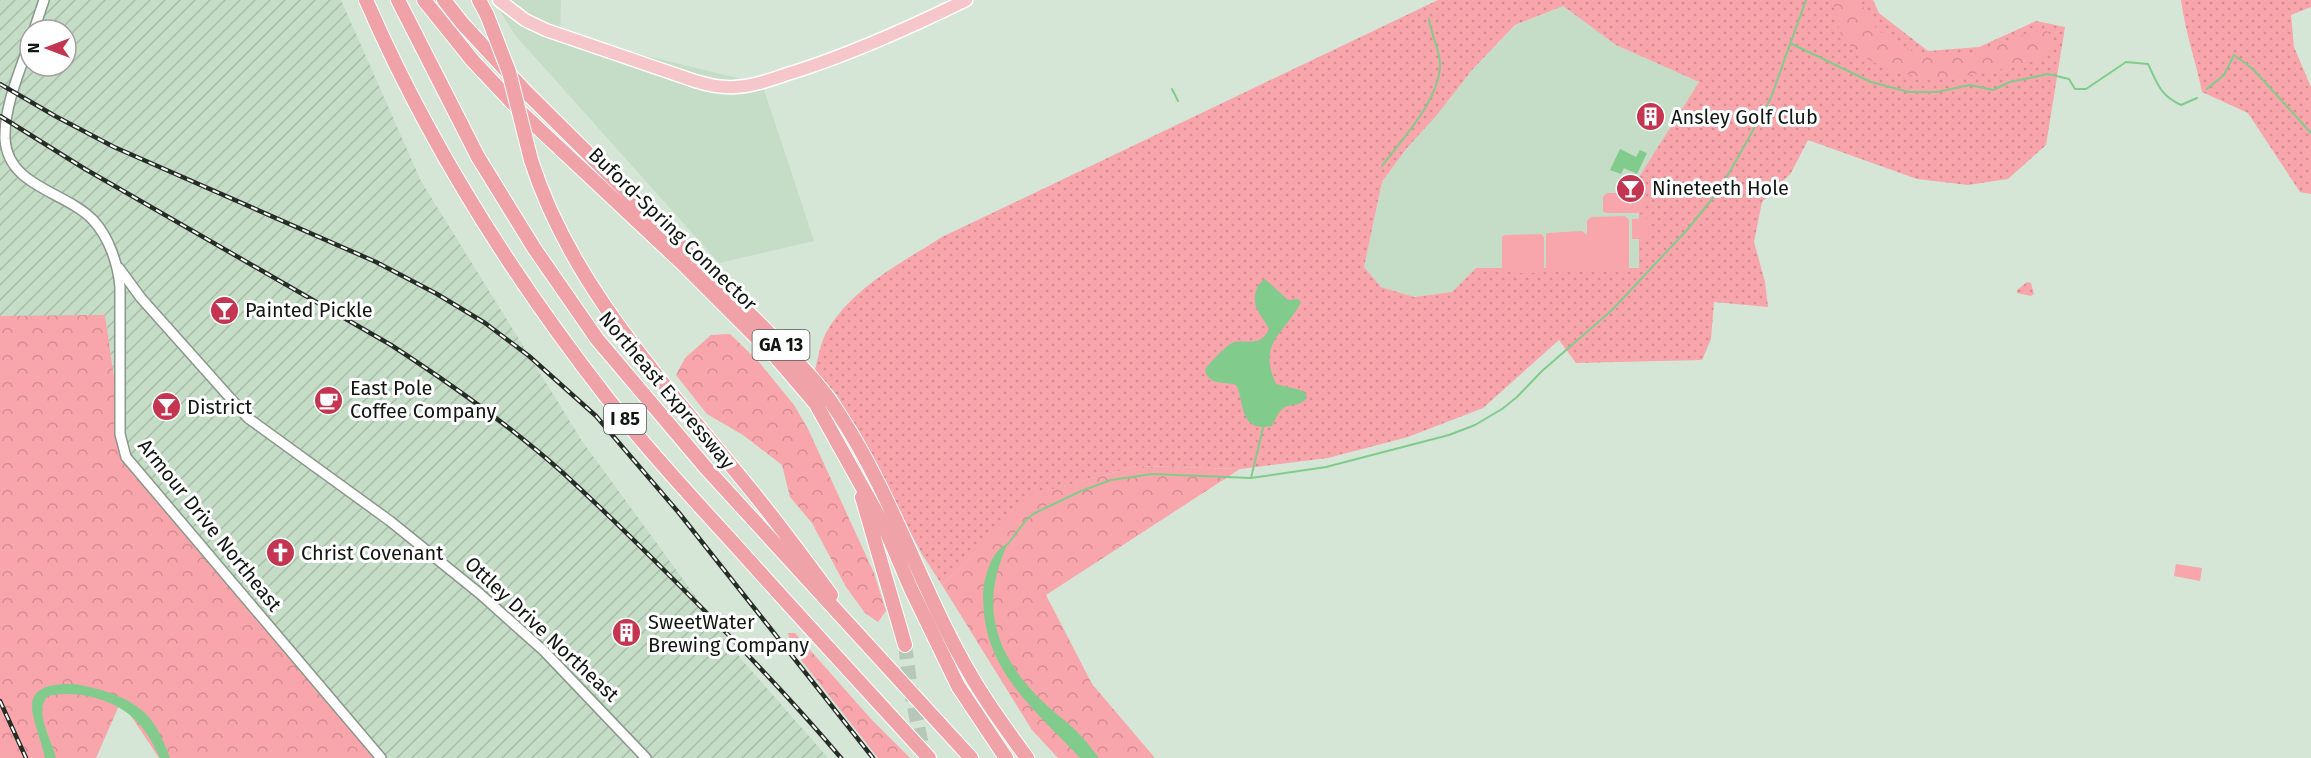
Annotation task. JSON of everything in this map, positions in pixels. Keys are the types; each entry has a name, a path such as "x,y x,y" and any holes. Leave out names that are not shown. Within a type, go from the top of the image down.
{"highway":[{"name":"I 85","path":"366,0 402,78 454,173 512,266 581,364 653,454 929,758"},
{"name":"Northeast Expressway","path":"398,0 424,54 496,187 550,272 597,339 705,468 971,758"},
{"path":"414,0 456,51 523,114"},
{"name":"Buford-Spring Connector","path":"424,0 473,61 523,114 683,264 776,356 816,404 853,466 885,528 911,589 958,686 1006,758"},
{"name":"Buford-Spring Connector","path":"444,0 462,23 525,91 781,345 825,394 876,477 923,580 973,679 1027,758"},
{"path":"479,0 509,72 541,192 564,240 593,291 659,380 753,492 882,661"},
{"path":"853,466 905,645"}],"main road":[{"path":"499,0 525,20 546,30 695,81 713,86 734,87 754,85 840,56 902,32 966,0"}],"street":[{"path":"38,18 44,0"},
{"name":"Armour Drive Northeast","path":"18,77 6,131 10,158 24,177 93,220 118,266 120,434 126,457 381,758"},
{"name":"Ottley Drive Northeast","path":"118,266 141,298 248,418 416,541 479,592 544,651 646,758"}],"shaded area":[{"path":"0,0 341,0 421,181 582,441 742,660 828,758 377,758 126,460 105,316 0,316"},
{"path":"493,0 561,0 560,35 762,84 814,241 719,263 515,35"},
{"path":"1563,6 1616,45 1699,82 1639,177 1639,268 1476,268 1452,292 1414,297 1381,287 1364,267 1382,182 1406,149 1436,116 1472,70 1516,25"},
{"path":"1620,149 1636,157 1640,150 1647,153 1637,174 1624,168 1621,174 1610,170"},
{"path":"1265,279 1288,300 1298,299 1301,302 1275,340 1270,358 1276,384 1304,391 1307,398 1281,410 1272,426 1261,427 1253,425 1248,420 1236,385 1213,381 1205,370 1217,355 1232,343 1257,341 1269,329 1255,302 1258,286"},
{"path":"1008,543 994,587 993,608 1002,646 1025,682 1046,705 1077,732 1099,758 1080,758 1033,710 1006,675 995,655 988,635 983,590 991,561 996,553"},
{"path":"74,684 109,692 141,709 156,727 170,758 160,758 143,729 132,716 121,709 98,698 60,694 48,696 42,710 56,758 45,758 32,706 34,697 41,689 54,685"}],"green space":[{"name":"Ansley Golf Club","path":"1438,0 1873,0 1879,13 1928,51 1979,47 2036,21 2065,27 2046,145 2008,179 1968,185 1917,179 1808,140 1791,173 1762,202 1754,242 1765,282 1768,307 1714,302 1711,339 1702,360 1576,363 1559,340 1483,408 1408,437 1328,458 1240,469 1137,466 1032,495 942,585 922,554 837,395 815,370 825,335 848,304 877,279 942,237","holes":["1563,6 1616,45 1699,82 1639,177 1639,268 1476,268 1452,292 1414,297 1381,287 1364,267 1382,182 1406,149 1436,116 1472,70 1515,25"]},
{"path":"1832,0 1862,0 1862,5 1877,30 1920,56 1969,55 2028,33 2047,31 2054,40 2047,57 2002,69 1955,77 1908,75 1886,68 1849,45 1840,32"},
{"path":"2181,0 2311,0 2311,7 2291,15 2294,47 2311,87 2311,194 2300,192 2248,113 2202,92"},
{"path":"1607,193 1639,193 1644,197 1644,210 1641,213 1606,213 1603,211 1603,197"},
{"path":"1625,216 1629,220 1629,267 1626,271 1588,268 1584,272 1551,272 1546,268 1547,233 1582,231 1587,235 1587,221 1591,217"},
{"path":"1651,218 1651,239 1632,239 1632,219"},
{"path":"1541,234 1544,237 1544,269 1541,273 1513,273 1502,269 1502,237"},
{"path":"2027,282 2031,283 2034,294 2031,296 2017,293 2017,290"},
{"path":"105,315 126,460 377,758 159,758 121,701 96,758 0,758 0,316"},
{"path":"730,334 759,362 794,405 808,429 874,573 886,611 878,622 865,613 846,587 812,523 790,497 782,465 743,435 707,414 676,375 685,358 711,335"},
{"path":"1137,466 1240,469 1046,595 1092,684 1155,758 1058,758 1032,730 942,585 1031,495"},
{"path":"2176,564 2202,568 2200,581 2174,576"},
{"path":"788,633 795,633 871,719 910,758 878,758 791,647"}],"waterway":[{"path":"1008,544 1033,514 1081,491 1111,480 1152,474 1251,478 1326,467 1449,435 1475,425 1502,409 1611,311 1687,230 1720,189 1770,100 1806,0"},
{"path":"1382,166 1418,119 1438,79 1440,59 1429,19"},
{"path":"1792,44 1871,82 1909,92 1937,92 1970,85 1993,90 2010,82 2048,74 2069,79 2075,89 2086,89 2126,62 2148,64 2164,93 2181,105 2197,98"},
{"path":"2207,89 2224,75 2234,55 2253,69 2311,133"},
{"path":"1172,89 1178,101"},
{"path":"1251,478 1263,428"}],"tunnel":[{"path":"905,645 912,697 924,755"}],"railway":[{"path":"0,84 114,147 376,262 437,294 485,323 529,356 596,416 679,513 873,758"},
{"path":"0,116 85,169 391,345 500,421 562,472 644,550 757,665 841,758"},
{"path":"0,701 26,758"}],"place":[{"name":"Ansley Golf Club","path":"1650,117"},
{"name":"Nineteeth Hole","path":"1631,188"},
{"name":"Painted Pickle","path":"224,310"},
{"name":"East Pole Coffee Company","path":"329,400"},
{"name":"District","path":"166,407"},
{"name":"Christ Covenant","path":"280,553"},
{"name":"SweetWater Brewing Company","path":"627,633"}]}
